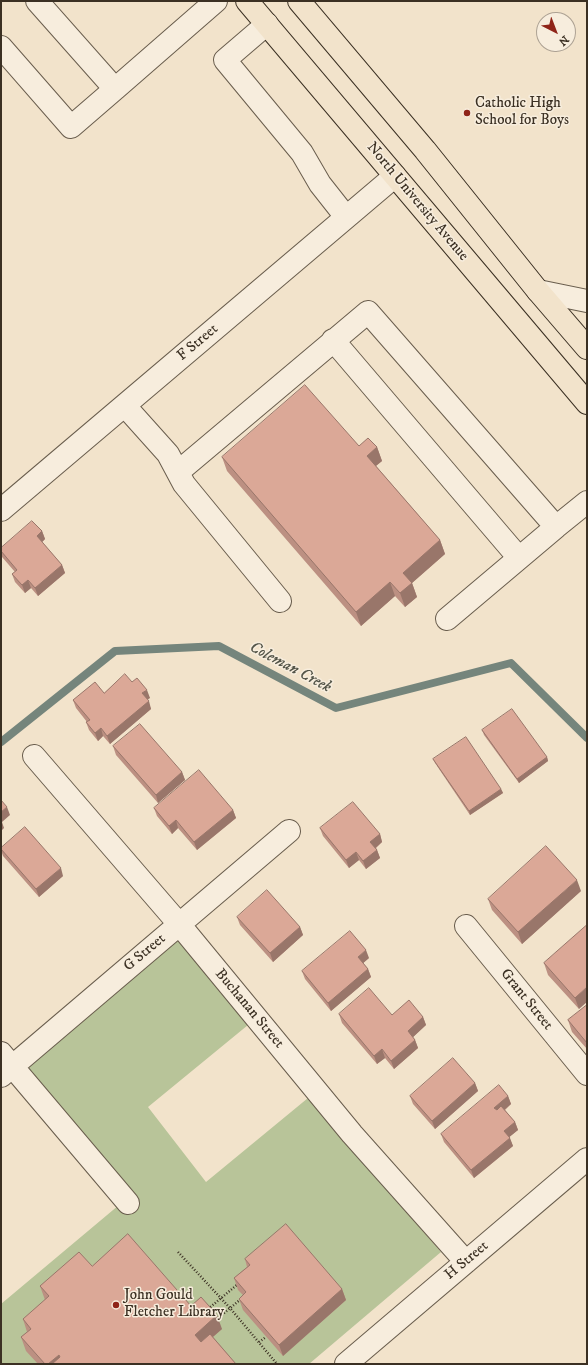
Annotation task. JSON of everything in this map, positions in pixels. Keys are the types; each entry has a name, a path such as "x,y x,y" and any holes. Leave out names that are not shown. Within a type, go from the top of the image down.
{"main road":[{"name":"North University Avenue","path":"248,1 587,403"},
{"path":"299,1 425,150 538,291 587,348"}],"street":[{"path":"37,1 115,89"},
{"path":"1,47 71,127 216,1"},
{"path":"267,24 225,60 302,153 320,184 346,217"},
{"name":"F Street","path":"1,510 395,176"},
{"path":"538,291 587,301"},
{"path":"178,472 368,312 556,527"},
{"path":"333,340 519,558"},
{"path":"125,406 168,454 184,484 280,601"},
{"path":"446,619 587,502"},
{"name":"Buchanan Street","path":"34,756 179,924 352,1134 466,1262"},
{"name":"G Street","path":"5,1065 179,924 289,831"},
{"name":"Grant Street","path":"466,926 587,1074"},
{"path":"5,1065 128,1203"},
{"name":"H Street","path":"346,1364 587,1159"}],"path":[{"path":"178,1252 230,1308 277,1364"},
{"path":"208,1310 244,1279"},
{"path":"215,1320 244,1297"},
{"path":"259,1342 266,1337"}],"green space":[{"path":"178,940 248,1025 148,1107 206,1182 308,1098 441,1252 309,1364 1,1364 1,1304 119,1205 14,1080"}],"building":[{"path":"305,385 359,446 368,438 377,447 367,456 440,540 403,573 412,583 400,593 390,582 356,612 222,457"},
{"path":"32,521 42,531 37,536 62,565 35,588 28,580 22,585 12,574 17,570 1,551 1,548"},
{"path":"125,674 132,682 137,678 147,690 142,693 149,701 107,736 101,728 95,733 86,722 90,720 73,700 95,682 104,693"},
{"path":"512,709 547,757 517,779 482,730"},
{"path":"140,724 182,772 156,795 113,746"},
{"path":"466,737 501,789 469,811 433,759"},
{"path":"199,770 233,810 194,842 176,820 169,826 154,808"},
{"path":"1,800 7,807 1,812"},
{"path":"353,802 380,834 370,842 377,850 363,861 356,852 346,860 320,828"},
{"path":"25,827 61,868 36,889 1,849"},
{"path":"546,846 577,880 518,932 488,899"},
{"path":"267,890 300,927 270,953 237,917"},
{"path":"587,925 587,987 575,998 544,963"},
{"path":"350,931 366,950 358,957 368,969 328,1003 302,971"},
{"path":"369,988 392,1015 409,1000 423,1017 408,1031 415,1040 391,1061 382,1049 374,1056 339,1014"},
{"path":"587,1005 587,1043 568,1020"},
{"path":"453,1058 475,1083 432,1121 410,1096"},
{"path":"499,1085 508,1096 494,1108 497,1110 501,1106 515,1122 504,1131 510,1138 471,1170 441,1134"},
{"path":"286,1224 342,1289 279,1345 239,1299 246,1292 234,1278 250,1265 245,1259"},
{"name":"John Gould Fletcher Library","path":"128,1234 191,1306 201,1297 217,1315 195,1335 201,1342 210,1334 236,1364 52,1364 60,1357 59,1355 48,1364 45,1364 21,1337 31,1329 23,1319 49,1296 40,1286 79,1252 92,1266"}],"waterway":[{"name":"Coleman Creek","path":"1,742 115,651 219,646 336,708 511,663 587,738"}],"place":[{"name":"Catholic High School for Boys","path":"467,113"},
{"name":"John Gould Fletcher Library","path":"116,1305"}]}
